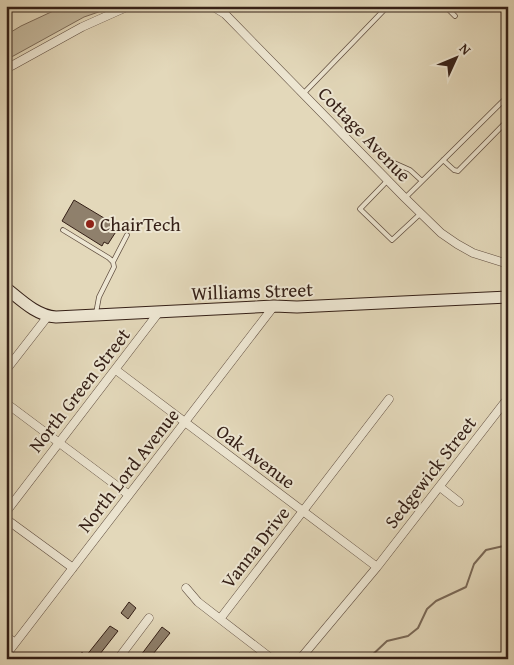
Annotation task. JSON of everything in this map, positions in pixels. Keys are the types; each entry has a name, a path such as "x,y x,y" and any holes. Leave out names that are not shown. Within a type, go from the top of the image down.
{"street":[{"path":"6,69 82,27 128,6"},
{"name":"Cottage Avenue","path":"212,6 225,14 420,213 456,244 472,253 508,264"},
{"path":"6,288 36,311 48,316 6,370"},
{"name":"Williams Street","path":"48,316 508,297"},
{"name":"North Lord Avenue","path":"6,655 274,306"},
{"name":"North Green Street","path":"6,512 159,312"},
{"name":"Oak Avenue","path":"116,370 377,567"},
{"name":"Sedgewick Street","path":"300,659 377,567 508,398"},
{"name":"Vanna Drive","path":"220,619 389,399"},
{"path":"6,403 129,495"},
{"path":"440,487 459,502"},
{"path":"6,519 73,568"},
{"path":"186,588 198,602 272,659"},
{"path":"118,659 149,618"},
{"path":"6,636 15,643"}],"lane":[{"path":"303,94 389,6"},
{"path":"445,6 455,16"},
{"path":"405,198 508,96"},
{"path":"443,160 454,170 458,171 508,120"},
{"path":"375,145 392,162 410,170 422,181"},
{"path":"388,180 360,209 392,240 420,213"},
{"path":"63,230 113,262"},
{"path":"96,315 96,306 114,267 113,262 127,235"}],"shaded area":[{"path":"64,6 116,6 84,17 6,60 6,35"}],"building":[{"name":"ChairTech","path":"74,200 119,227 108,244 104,242 102,246 62,221"},
{"path":"129,602 136,608 128,619 121,613"},
{"path":"110,626 118,631 96,659 77,659 82,652 86,656"},
{"path":"162,627 170,633 149,659 146,659 141,655"}],"waterway":[{"path":"368,659 387,641 408,636 418,628 427,609 436,601 466,587 474,564 486,550 508,545"}],"place":[{"name":"ChairTech","path":"90,224"}]}
